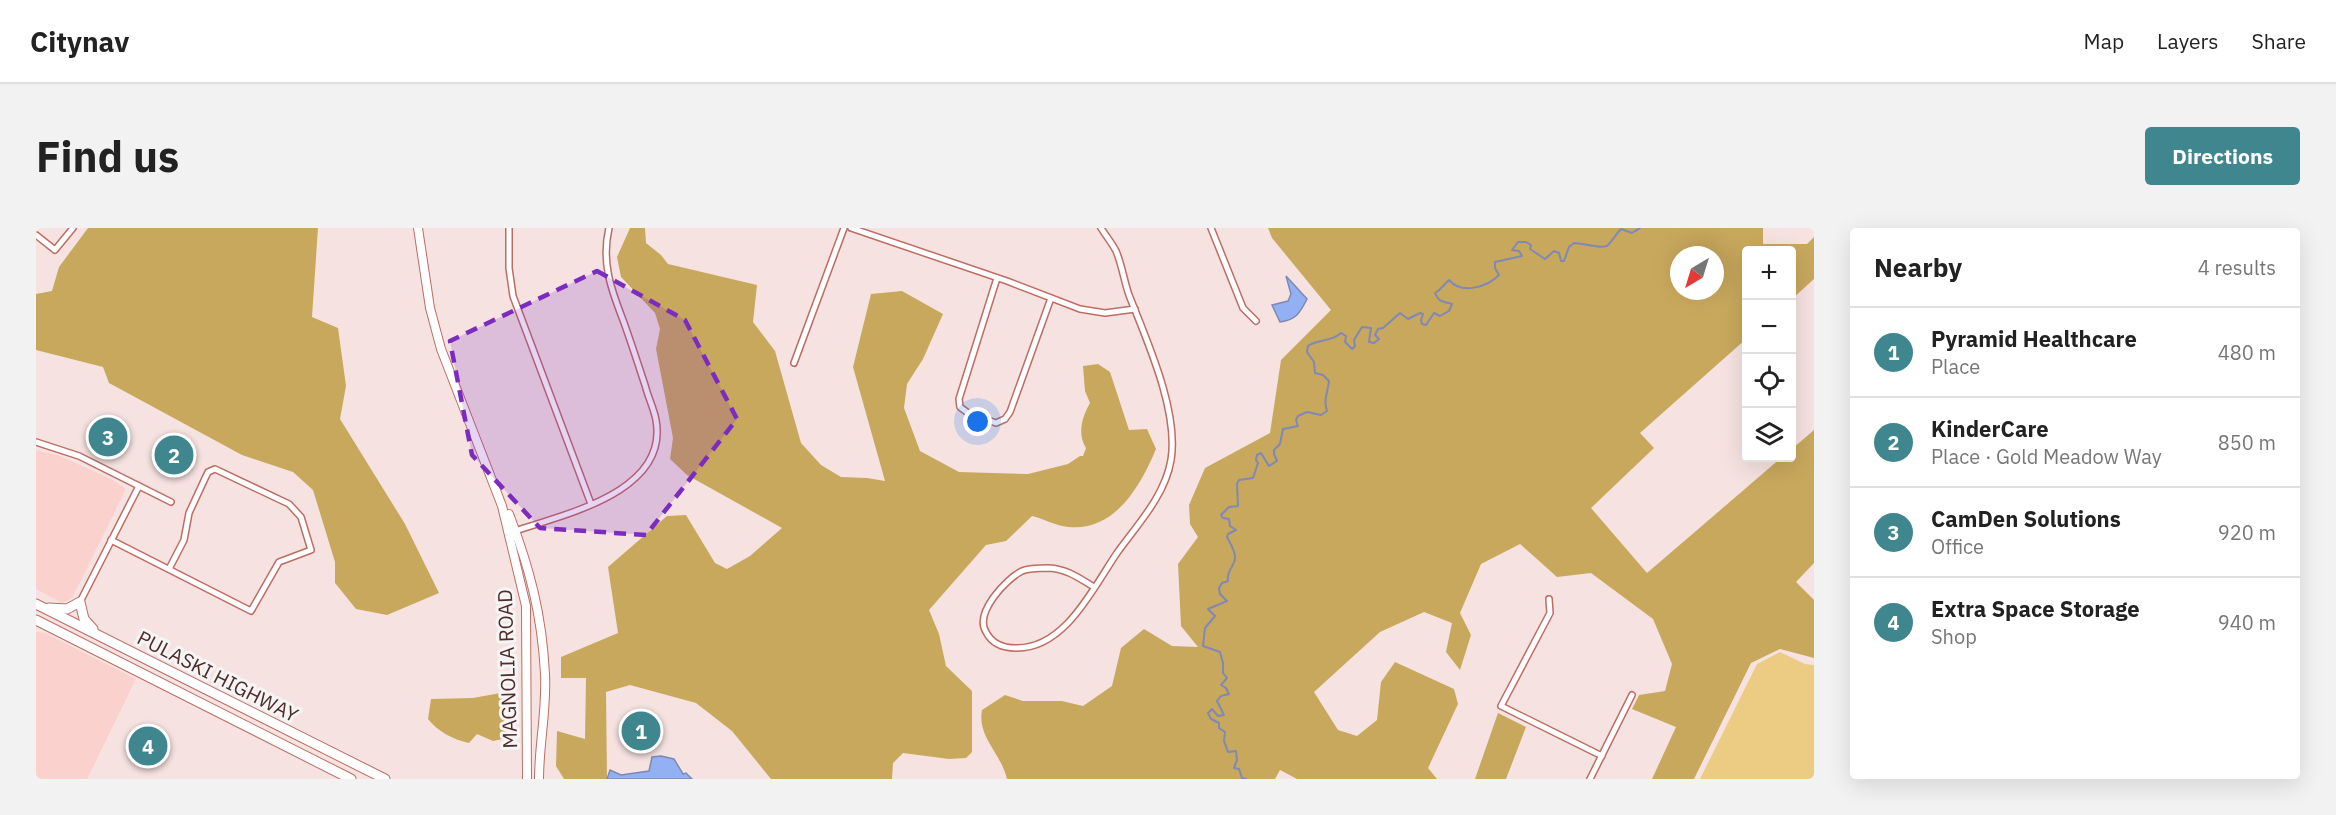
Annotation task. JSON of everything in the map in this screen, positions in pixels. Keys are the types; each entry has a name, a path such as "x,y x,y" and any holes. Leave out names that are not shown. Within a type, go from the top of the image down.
{"highway":[{"path":"38,605 67,609 80,602 84,619 102,637"},
{"name":"PULASKI HIGHWAY","path":"38,605 385,779"},
{"name":"PULASKI HIGHWAY","path":"36,620 351,779"},
{"path":"36,629 61,632"}],"main road":[{"name":"MAGNOLIA ROAD","path":"418,228 430,308 441,349 505,514 526,606 527,779"},
{"name":"MAGNOLIA ROAD","path":"482,455 502,495 528,563 538,610 545,675 539,779"}],"street":[{"path":"36,235 55,250 73,228"},
{"path":"509,228 509,268 513,296 591,504"},
{"path":"515,531 591,504 624,488 642,472 654,452 657,439 656,420 609,284 605,264 609,228"},
{"path":"794,363 844,228"},
{"path":"851,228 1080,309 1105,313 1135,309"},
{"path":"1094,587 1066,570 1048,568 1023,571 1007,582 986,609 983,620 984,631 996,645 1012,649 1030,648 1055,635 1076,614 1158,496 1171,460 1171,419 1116,252 1101,228"},
{"path":"1211,228 1243,308 1257,321"},
{"path":"997,278 959,399 960,406 968,413 996,423 1005,419 1010,412 1051,298"},
{"path":"36,442 79,456 171,502"},
{"path":"111,540 251,611 276,565 311,550 297,510 215,469 208,472 189,513 184,540 169,569"},
{"path":"80,602 139,486"},
{"path":"1549,599 1550,613 1501,706 1602,756"},
{"path":"1590,779 1632,694"}],"highlighted area":[{"path":"597,271 685,320 737,419 646,535 540,528 472,455 450,341"}],"shaded area":[{"path":"88,228 318,228 312,317 338,328 346,386 340,419 405,524 439,593 387,615 356,609 335,583 335,562 313,490 293,472 242,455 109,383 103,367 36,350 36,294 52,291 59,267"},
{"path":"630,228 645,228 646,243 668,264 757,285 753,322 775,351 801,443 821,465 841,477 885,481 853,367 871,294 902,291 943,314 923,359 907,384 904,408 920,451 959,472 1028,474 1068,464 1083,456 1086,448 1081,431 1090,403 1085,391 1083,366 1098,364 1110,372 1129,430 1147,429 1156,449 1134,491 1113,514 1085,527 1068,527 1032,516 1006,541 986,545 929,610 939,634 946,666 972,691 972,752 966,758 949,759 903,753 893,763 892,779 771,779 732,731 696,703 630,685 606,692 607,779 564,779 556,766 557,731 585,739 586,678 561,678 561,657 618,633 608,567 667,516 686,515 715,563 727,569 750,556 782,528 687,475 670,459 673,438 656,349 660,329 655,313 621,277 617,257"},
{"path":"1268,228 1763,228 1763,244 1807,244 1814,237 1814,279 1796,295 1796,246 1742,246 1742,343 1640,433 1654,448 1591,508 1647,573 1776,462 1796,462 1796,446 1814,430 1814,563 1796,582 1814,600 1814,658 1780,649 1751,663 1694,779 1652,779 1676,727 1632,709 1639,695 1665,691 1672,664 1653,619 1591,573 1557,577 1520,544 1481,564 1460,613 1471,635 1460,670 1446,652 1452,623 1424,612 1380,632 1314,692 1338,730 1357,736 1377,720 1381,682 1395,662 1454,689 1458,704 1428,768 1437,779 1297,779 1280,770 1275,779 1007,779 983,729 982,710 1005,695 1023,701 1062,701 1083,706 1112,686 1121,648 1144,629 1172,646 1198,647 1181,626 1178,564 1198,537 1190,524 1189,505 1205,468 1270,433 1281,360 1331,310 1272,238"},
{"path":"36,450 60,456 111,479 126,489 72,598 62,603 36,589"},
{"path":"36,632 45,633 136,679 87,779 36,779"},
{"path":"1780,652 1805,664 1814,665 1814,779 1700,779 1757,664"},
{"path":"512,691 512,737 493,741 477,734 469,743 446,734 428,719 431,699 473,698"},
{"path":"1498,713 1526,727 1506,779 1475,779"}],"water":[{"path":"1286,276 1307,299 1297,315 1290,320 1280,322 1272,305 1288,301 1291,294"},
{"path":"661,756 674,759 683,774 686,773 692,779 607,779 610,770 621,775 649,771 652,757"}],"waterway":[{"path":"1246,779 1242,778 1239,769 1234,768 1237,760 1236,751 1228,752 1224,741 1225,732 1219,728 1219,723 1211,719 1208,713 1212,709 1218,716 1224,715 1217,701 1221,696 1229,694 1221,685 1227,678 1223,673 1220,652 1203,646 1205,628 1215,616 1208,609 1227,601 1220,594 1219,588 1222,583 1228,581 1228,574 1235,560 1227,537 1236,530 1230,526 1229,519 1221,515 1229,507 1238,506 1237,484 1239,480 1253,478 1258,463 1257,455 1261,453 1269,466 1277,461 1274,450 1280,444 1283,429 1298,426 1296,420 1298,416 1307,412 1321,415 1327,411 1329,381 1323,375 1315,373 1314,362 1307,352 1308,346 1341,333 1346,336 1345,342 1352,349 1355,346 1354,340 1362,327 1371,328 1369,342 1374,343 1379,339 1375,335 1378,329 1383,328 1400,313 1408,319 1420,313 1423,314 1422,324 1426,325 1434,313 1440,316 1449,311 1452,304 1440,300 1435,293 1449,280 1454,285 1467,288 1488,283 1499,275 1495,262 1522,256 1519,251 1512,250 1518,242 1531,245 1530,249 1545,259 1554,251 1559,253 1561,261 1564,261 1569,247 1574,243 1606,246 1621,229 1632,233 1640,228"}],"place":[{"name":"CamDen Solutions","path":"108,437"},
{"name":"KinderCare","path":"174,455"},
{"name":"Pyramid Healthcare","path":"641,731"},
{"name":"Extra Space Storage","path":"148,746"}]}
